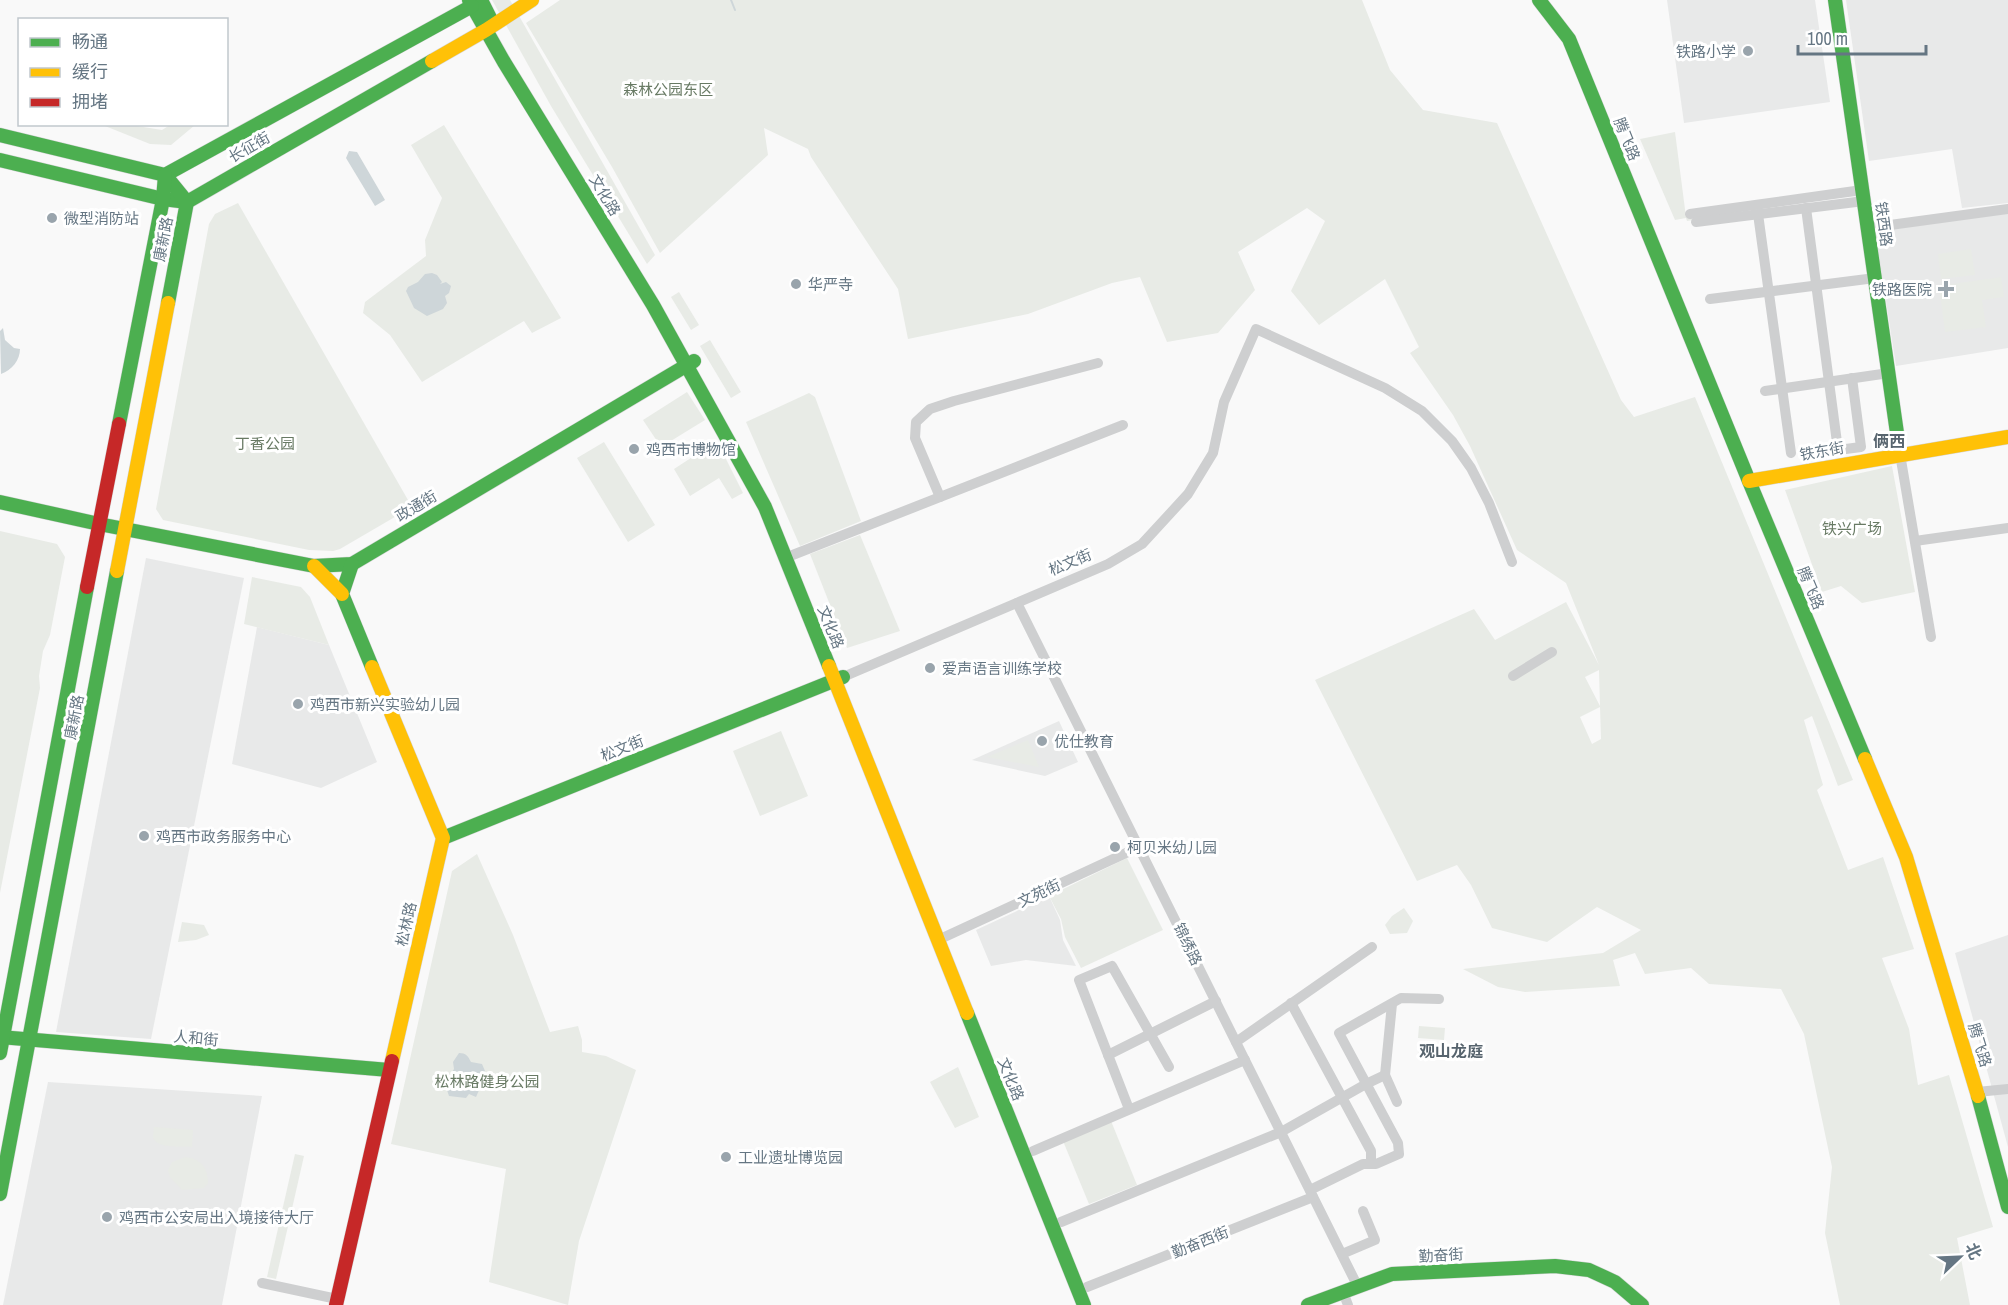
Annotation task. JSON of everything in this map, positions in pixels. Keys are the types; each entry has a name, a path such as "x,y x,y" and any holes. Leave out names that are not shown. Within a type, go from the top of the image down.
{"main road":[{"name":"长征街","path":"187,202 490,28 532,0"},
{"name":"腾飞路","path":"1539,0 1569,39 1749,481 1906,857 1977,1092 2008,1207"},
{"name":"铁西路","path":"1835,0 1900,454"},
{"name":"长征街","path":"165,175 474,2"},
{"name":"文化路","path":"474,2 521,72 662,300 690,363 774,503 790,556 942,938 1084,1305"},
{"path":"0,135 165,175"},
{"path":"0,160 163,199 187,202"},
{"name":"康新路","path":"0,1053 99,524 163,199 165,175"},
{"name":"康新路","path":"0,1194 187,202 165,175"},
{"name":"政通街","path":"99,524 314,566 352,564 690,363"},
{"name":"铁东街","path":"1749,481 2008,437"},
{"path":"0,502 99,524"},
{"path":"342,594 352,564"},
{"path":"314,566 342,594 443,838"},
{"name":"松文街","path":"443,838 839,679"},
{"name":"松林路","path":"337,1302 443,838"},
{"name":"文化路","path":"942,938 1094,1305"},
{"name":"人和街","path":"1,1038 389,1070"},
{"name":"勤奋街","path":"1308,1305 1346,1299 1358,1287 1392,1274 1555,1266 1589,1270 1616,1282 1642,1305"}],"street":[{"path":"1863,196 1806,208 1693,218 1863,196"},
{"path":"1806,208 1838,450 1861,447 1852,378"},
{"path":"1868,228 2008,209"},
{"path":"1758,214 1791,453"},
{"path":"1710,299 1875,279"},
{"name":"松文街","path":"839,679 1108,564 1142,544 1188,494 1213,453 1224,402 1256,329 1385,388 1422,411 1452,441 1471,468 1489,502 1512,561"},
{"path":"940,497 915,438 915,422 930,409 1098,363"},
{"path":"1765,391 1889,373"},
{"path":"790,556 1123,425"},
{"path":"1900,454 1931,637"},
{"path":"1915,542 2008,528"},
{"name":"锦绣路","path":"1017,603 1358,1287"},
{"path":"1513,676 1552,652"},
{"name":"文苑街","path":"942,938 1139,847"},
{"path":"1236,1042 1372,947"},
{"path":"1129,1109 1079,980 1112,966 1169,1067"},
{"path":"1366,1084 1339,1033 1401,998 1439,999"},
{"path":"1108,1055 1216,1001"},
{"path":"1291,1003 1371,1151 1371,1164"},
{"path":"1392,1004 1385,1075 1397,1102"},
{"path":"1032,1151 1245,1060"},
{"path":"1061,1222 1281,1132 1385,1075"},
{"name":"勤奋西街","path":"1087,1287 1312,1194 1363,1164 1376,1164 1399,1154 1398,1143 1366,1084"},
{"path":"1977,1092 2008,1089"},
{"path":"1342,1254 1375,1240 1363,1211"},
{"path":"262,1283 337,1302"}],"shaded area":[{"name":"铁路小学","path":"1667,0 1815,0 1830,102 1684,123"},
{"path":"1846,0 2008,0 2008,203 1962,208 1952,149 1869,161"},
{"path":"349,151 357,152 385,200 375,206 346,158"},
{"name":"铁路医院","path":"2008,209 2008,348 1896,366 1875,230"},
{"path":"425,274 437,275 442,282 440,284 446,282 451,286 449,293 445,296 447,303 443,309 427,316 414,308 406,291"},
{"path":"3,328 5,340 14,348 20,349 15,364 1,374 0,331"},
{"path":"146,558 244,578 151,1039 56,1032"},
{"name":"鸡西市新兴实验幼儿园","path":"257,627 329,645 377,762 321,788 232,764"},
{"name":"优仕教育","path":"1059,721 1078,762 1045,776 972,760"},
{"path":"1049,896 1060,920 1063,940 1076,966 1026,960 991,966 976,930"},
{"path":"2008,935 2008,1147 1955,953"},
{"path":"459,1053 466,1055 471,1062 482,1064 485,1071 477,1079 480,1088 476,1097 469,1094 466,1098 449,1096 445,1084 454,1069 453,1062"},
{"path":"48,1082 262,1096 222,1305 3,1305"}],"green space":[{"path":"492,0 510,0 655,255 647,264 551,106"},
{"name":"森林公园东区","path":"560,0 1362,0 1390,70 1423,110 1497,123 1621,400 1634,417 1695,397 1853,780 1838,786 1812,716 1804,720 1823,785 1817,790 1848,870 1883,857 1914,949 1882,958 1909,1029 1918,1085 1949,1075 1993,1227 1957,1238 1970,1305 1840,1305 1825,1233 1832,1167 1804,1034 1781,989 1709,984 1691,968 1645,974 1635,953 1613,960 1620,986 1525,992 1498,987 1463,969 1603,953 1641,930 1597,907 1547,942 1492,928 1471,885 1457,865 1417,881 1315,680 1474,609 1495,640 1566,602 1599,665 1566,583 1517,550 1470,446 1453,415 1410,353 1419,347 1385,279 1319,325 1291,291 1325,221 1307,208 1238,252 1255,290 1218,333 1167,342 1140,277 1112,283 1028,314 908,339 898,289 811,157 808,149 764,128 768,155 660,253 612,167 526,23","holes":["1599,670 1600,706 1585,677","1600,707 1601,739 1592,744 1580,717"]},
{"path":"444,125 561,318 532,333 524,321 422,382 390,335 363,313 365,302 426,256 425,240 442,198 411,145"},
{"path":"105,126 137,126 162,130 168,126 194,126 171,145 150,144"},
{"path":"1675,132 1686,217 1711,217 1687,221 1686,218 1675,220 1640,139"},
{"name":"丁香公园","path":"238,203 412,507 333,551 309,550 163,520 156,509 209,224 215,214"},
{"path":"1971,249 1975,275 1941,279 1938,254"},
{"path":"2001,277 2004,297 1982,300 1986,327 1945,332 1939,286"},
{"path":"679,292 699,325 691,330 671,297"},
{"path":"710,340 741,392 731,398 700,346"},
{"path":"687,392 705,420 661,447 643,420"},
{"path":"809,393 815,397 861,521 800,546 746,422"},
{"path":"717,441 743,493 732,499 719,478 690,496 674,469"},
{"path":"604,442 655,525 628,542 577,458"},
{"name":"铁兴广场","path":"1892,466 1915,592 1862,603 1841,586 1822,592 1785,490"},
{"path":"0,531 57,544 65,557 50,635 43,651 39,676 40,688 0,893"},
{"path":"860,535 900,631 847,648 810,554"},
{"path":"252,577 301,587 310,597 329,645 244,624"},
{"path":"781,731 808,796 760,816 733,751"},
{"path":"1028,740 1039,767 987,757"},
{"name":"松林路健身公园","path":"477,854 513,935 550,1032 578,1026 582,1040 582,1052 606,1056 636,1070 579,1241 568,1305 489,1282 506,1169 391,1144 452,871"},
{"path":"1127,858 1163,930 1081,968 1065,937 1061,919 1049,896"},
{"path":"1404,908 1413,921 1407,933 1390,934 1385,925 1392,916"},
{"path":"182,922 204,925 209,935 196,940 178,942"},
{"path":"1419,1026 1445,1028 1444,1040 1418,1038"},
{"path":"1419,1043 1442,1045 1441,1058 1418,1056"},
{"path":"958,1067 979,1117 955,1128 930,1082"},
{"path":"1111,1121 1137,1185 1089,1204 1063,1141"},
{"path":"154,1127 193,1130 192,1147 170,1146 155,1141"},
{"path":"295,1154 304,1156 276,1279 267,1277"},
{"path":"186,1157 203,1165 208,1183 204,1188 182,1190 170,1177 168,1170 172,1162"}],"waterway":[{"path":"731,0 735,10"}],"traffic: fast":[{"path":"469,0 504,62 653,305 765,507 829,666"},
{"path":"481,0 493,24"},
{"path":"1539,0 1569,39 1865,759"},
{"path":"1835,0 1900,454"},
{"path":"0,135 165,175 472,6"},
{"path":"0,160 163,199 187,202 432,61"},
{"path":"119,424 163,199 165,175"},
{"path":"165,175 187,202 168,303"},
{"path":"0,502 314,566 352,564 694,361"},
{"path":"352,564 342,594 372,667"},
{"path":"0,1194 117,571"},
{"path":"0,1053 87,587"},
{"path":"443,838 843,677"},
{"path":"967,1013 1084,1305"},
{"path":"0,1037 389,1070"},
{"path":"1978,1096 2008,1207"},
{"path":"1308,1305 1392,1274 1555,1266 1589,1270 1615,1282 1642,1305"}],"traffic: slow":[{"path":"432,61 532,0"},
{"path":"117,571 168,303"},
{"path":"1749,481 2008,437"},
{"path":"314,566 342,594"},
{"path":"829,666 967,1013"},
{"path":"372,667 443,838 392,1061"},
{"path":"1865,759 1906,857 1978,1096"}],"traffic: jam":[{"path":"87,587 119,424"},
{"path":"336,1305 392,1061"}],"place":[{"name":"铁路小学","path":"1748,51"},
{"name":"微型消防站","path":"52,218"},
{"name":"华严寺","path":"796,284"},
{"name":"铁路医院","path":"1946,289"},
{"name":"鸡西市博物馆","path":"634,449"},
{"name":"爱声语言训练学校","path":"930,668"},
{"name":"鸡西市新兴实验幼儿园","path":"298,704"},
{"name":"优仕教育","path":"1042,741"},
{"name":"鸡西市政务服务中心","path":"144,836"},
{"name":"柯贝米幼儿园","path":"1115,847"},
{"name":"工业遗址博览园","path":"726,1157"},
{"name":"鸡西市公安局出入境接待大厅","path":"107,1217"}],"district":[{"name":"俩西","path":"1889,441"},
{"name":"观山龙庭","path":"1451,1051"}]}
